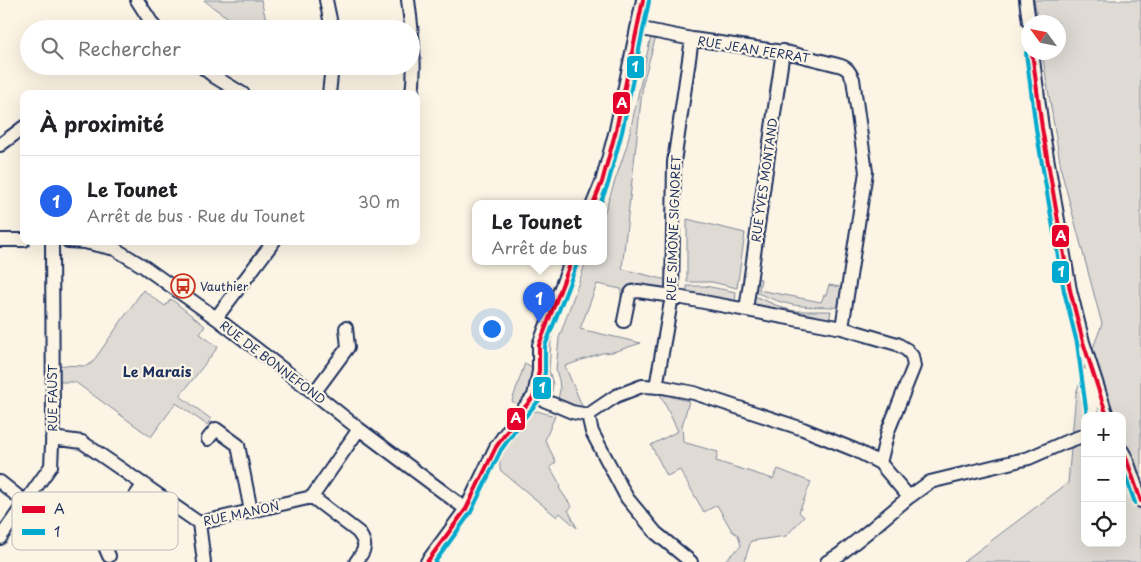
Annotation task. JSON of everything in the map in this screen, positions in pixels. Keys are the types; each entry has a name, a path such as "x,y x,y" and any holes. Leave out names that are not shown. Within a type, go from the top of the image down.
{"street":[{"path":"138,0 150,20"},
{"path":"326,0 330,20"},
{"path":"408,0 410,20"},
{"path":"595,200 602,182 616,130 643,0"},
{"path":"1026,0 1028,15"},
{"name":"RUE JEAN FERRAT","path":"637,28 692,39 783,51 845,67 849,71 853,79 866,172 842,328"},
{"name":"RUE SIMONE SIGNORET","path":"656,387 672,296 674,162 692,39"},
{"name":"RUE YVES MONTAND","path":"746,310 783,51"},
{"path":"1033,60 1042,128 1070,290 1083,342 1106,412"},
{"path":"214,75 237,90"},
{"path":"329,90 331,75"},
{"path":"412,90 414,75"},
{"path":"0,145 20,130"},
{"path":"0,240 20,240"},
{"name":"RUE FAUST","path":"32,492 51,466 52,245"},
{"name":"RUE DE BONNEFOND","path":"97,245 114,249 143,266 216,318 466,509"},
{"path":"216,318 271,245"},
{"path":"427,562 466,509 496,447 534,396 539,371 539,345 570,265"},
{"path":"624,321 629,296 632,292 638,291 842,328 897,344 908,350 912,356 914,366 888,431 880,463"},
{"path":"314,393 348,347 346,328"},
{"path":"1083,342 1092,412"},
{"path":"534,396 572,412 588,415 616,396 642,386 694,393 803,429 855,450 880,463 909,497"},
{"path":"588,415 592,432 627,498 656,533 691,562"},
{"path":"208,439 216,429 238,445 251,511"},
{"path":"356,562 364,551 364,539 358,532 312,497 359,429"},
{"path":"827,562 839,555 930,482 1029,458 1081,436"},
{"name":"RUE MANON","path":"52,438 82,442 155,492"},
{"path":"1125,457 1141,501"},
{"path":"0,482 12,492"},
{"path":"138,492 144,484"},
{"name":"RUE MANON","path":"178,508 199,523 312,497"},
{"name":"RUE FAUST","path":"0,538 12,521"},
{"path":"199,523 204,562"},
{"path":"107,550 110,556"}],"shaded area":[{"path":"204,0 261,0 266,20 233,20"},
{"path":"1034,0 1141,0 1141,562 963,562 1068,483 1076,393 1102,324 1062,174 1043,60 1066,60 1066,15 1037,15"},
{"path":"651,36 656,36 643,83 622,269 667,280 667,291 636,286 621,298 621,289 597,284 580,329 641,343 613,352 602,353 565,366 583,408 558,400 560,389 556,370 559,338 585,265 607,265 607,205 627,145"},
{"path":"687,219 745,233 737,288 712,282 687,282"},
{"path":"757,278 761,279 759,290 821,302 824,295 826,295 829,285 845,288 842,309 807,307 776,300 752,291 756,288"},
{"path":"687,286 705,286 736,292 735,304 687,295"},
{"path":"143,290 165,306 171,299 205,326 200,334 218,347 180,396 211,419 207,425 176,403 151,437 75,382 59,382 58,365 86,366 92,363"},
{"path":"752,295 794,311 831,311 829,322 755,308 752,304"},
{"path":"557,307 560,309 551,341 549,370 553,384 551,397 542,391 544,341"},
{"path":"525,363 535,369 531,391 522,408 512,401"},
{"path":"660,394 689,401 682,426 683,442 718,452 716,461 773,479 778,469 811,482 799,512 804,517 786,536 751,541 744,562 723,562 741,546 738,535 732,531 717,505 704,512 680,470 667,476 651,445 678,431"},
{"path":"537,411 555,416 545,440 556,462 550,467 561,486 559,488 572,507 568,510 577,528 560,513 557,517 500,470 500,458 496,460 506,441 525,416"}],"transit line":[{"name":"A","path":"595,200 602,182 616,130 643,0"},
{"name":"1","path":"602,200 608,184 622,132 649,1"},
{"name":"1","path":"1027,60 1036,129 1064,291 1077,343 1086,412"},
{"name":"A","path":"1033,60 1042,128 1070,290 1083,342 1106,412"},
{"name":"A","path":"427,562 466,509 496,447 534,396 539,371 539,345 570,265"},
{"name":"1","path":"435,562 471,512 501,450 540,399 545,372 545,346 577,265"},
{"name":"A","path":"1125,457 1141,501"},
{"name":"1","path":"1126,477 1135,503"}],"place":[{"name":"Vauthier","path":"183,286"},
{"name":"Le Tounet","path":"539,323"}],"district":[{"name":"Le Marais","path":"157,371"}]}
